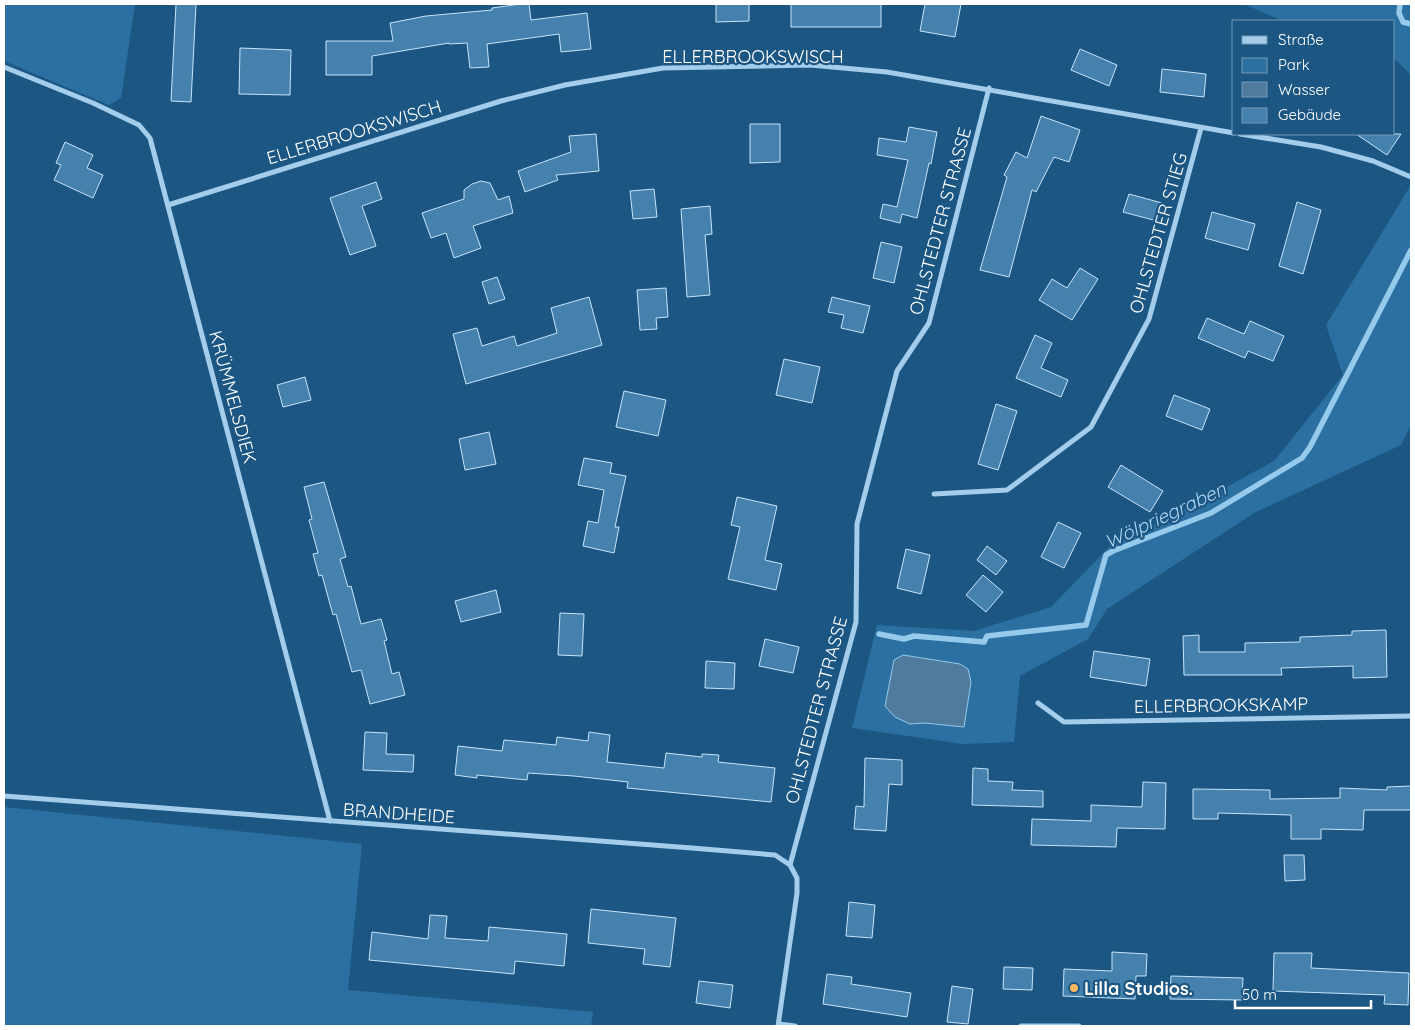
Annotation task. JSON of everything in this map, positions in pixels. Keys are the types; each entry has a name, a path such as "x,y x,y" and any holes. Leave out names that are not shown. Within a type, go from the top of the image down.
{"street":[{"name":"ELLERBROOKSWISCH","path":"168,205 501,101 565,85 663,68 810,65 888,72 989,88 1201,128"},
{"name":"KRÜMMELSDIEK","path":"4,67 93,103 139,125 150,138 330,821"},
{"name":"OHLSTEDTER STRASSE","path":"790,865 856,622 857,524 897,371 929,323 989,88"},
{"path":"1201,128 1232,133"},
{"name":"OHLSTEDTER STIEG","path":"934,494 1006,490 1091,427 1149,319 1201,128"},
{"path":"1246,135 1321,147 1373,162 1411,177"},
{"name":"ELLERBROOKSKAMP","path":"1038,703 1064,722 1411,716"},
{"name":"BRANDHEIDE","path":"4,796 775,855 790,865"},
{"path":"790,865 797,878 797,893 779,1025 795,1026"},
{"path":"1022,1026 1079,1026"}],"green space":[{"path":"4,4 135,4 121,98 109,105 4,61"},
{"path":"1244,4 1411,4 1411,75 1395,59 1395,20 1281,20"},
{"path":"1411,185 1411,425 1401,445 1254,513 1107,609 1088,639 1020,676 1014,742 963,744 852,728 877,625 974,631 1051,607 1111,545 1212,495 1274,461 1343,375 1326,325","holes":["903,655 960,664 967,669 964,727 924,723 910,724"]},
{"path":"4,807 362,844 348,990 593,1012 591,1026 4,1026"}],"water":[{"path":"903,655 960,664 968,669 971,682 964,727 924,723 910,724 895,717 885,706 894,660"}],"building":[{"path":"176,4 196,4 191,102 171,101"},
{"path":"529,4 531,20 587,13 591,49 561,52 559,34 487,44 489,67 470,68 467,43 449,43 372,56 372,75 326,75 326,41 393,41 390,23 426,16 492,10 492,8"},
{"path":"716,4 749,4 749,21 716,22"},
{"path":"791,4 881,4 881,27 791,27"},
{"path":"925,4 961,4 955,37 920,31"},
{"path":"240,48 291,50 290,95 239,94"},
{"path":"1080,49 1117,65 1109,86 1071,70"},
{"path":"1162,69 1206,74 1204,97 1160,92"},
{"path":"1041,116 1080,130 1069,162 1054,157 1036,192 1032,190 1009,277 980,270 1007,177 1004,175 1016,152 1027,158"},
{"path":"750,124 780,124 780,162 750,163"},
{"path":"909,127 937,132 917,218 902,214 900,223 880,218 883,204 897,207 908,160 877,155 879,138 906,142"},
{"path":"596,134 599,171 556,175 558,180 525,192 518,171 571,152 569,136"},
{"path":"1401,134 1387,155 1357,135"},
{"path":"65,142 93,155 87,168 103,175 93,198 54,180 61,165 56,163"},
{"path":"481,181 490,183 498,200 509,196 513,213 473,226 481,248 454,258 446,233 431,238 422,213 464,199 464,190 472,184"},
{"path":"376,182 382,199 362,206 376,246 350,255 330,198"},
{"path":"654,189 657,217 633,219 630,191"},
{"path":"1129,194 1162,203 1157,221 1123,212"},
{"path":"1297,202 1321,210 1303,274 1279,266"},
{"path":"710,206 712,234 705,235 710,295 687,297 681,209"},
{"path":"1212,212 1255,224 1248,250 1205,238"},
{"path":"881,242 902,247 894,283 873,278"},
{"path":"1080,268 1098,279 1072,320 1039,300 1052,279 1067,288"},
{"path":"497,277 505,299 489,304 482,282"},
{"path":"666,288 668,317 656,318 657,329 640,330 637,290"},
{"path":"589,297 602,345 466,384 453,334 477,328 482,346 514,336 517,346 557,333 551,308"},
{"path":"832,297 870,306 863,333 841,328 844,315 828,312"},
{"path":"1207,318 1244,334 1250,321 1284,336 1273,361 1248,351 1245,358 1198,338"},
{"path":"1035,335 1052,343 1041,368 1068,380 1061,397 1016,378"},
{"path":"784,359 820,367 812,403 776,395"},
{"path":"305,377 311,400 283,407 277,385"},
{"path":"624,391 666,400 658,436 616,427"},
{"path":"1174,395 1210,409 1202,430 1166,416"},
{"path":"996,404 1017,411 998,470 978,464"},
{"path":"489,432 496,464 465,470 459,439"},
{"path":"584,458 612,463 610,473 626,476 615,527 619,527 614,553 583,546 588,521 598,523 604,490 578,485"},
{"path":"1121,465 1163,491 1150,512 1108,487"},
{"path":"324,482 346,557 340,559 348,587 351,586 361,624 381,619 387,640 384,641 392,674 399,672 405,695 370,704 361,670 352,672 336,614 333,615 322,575 319,576 313,554 318,553 309,520 312,519 304,487"},
{"path":"737,497 777,506 765,560 782,564 776,590 728,579 740,527 731,525"},
{"path":"1058,522 1081,533 1064,568 1041,557"},
{"path":"987,546 1007,561 996,575 977,560"},
{"path":"906,549 930,555 921,594 897,588"},
{"path":"983,575 1003,592 986,612 966,595"},
{"path":"496,590 501,612 461,622 455,601"},
{"path":"560,613 584,614 582,656 558,655"},
{"path":"1386,630 1387,677 1353,678 1353,666 1281,668 1282,675 1184,675 1183,636 1199,635 1199,652 1245,652 1245,643 1300,642 1300,637 1352,635 1352,631"},
{"path":"765,639 799,647 793,673 759,666"},
{"path":"1094,651 1150,659 1146,686 1090,677"},
{"path":"706,661 735,663 734,689 705,688"},
{"path":"365,732 387,733 386,754 414,755 413,772 363,770"},
{"path":"589,732 610,735 607,762 664,768 666,753 702,757 702,754 719,755 718,762 775,768 771,802 627,788 628,782 574,776 528,773 527,780 477,775 477,778 455,775 458,746 502,751 504,740 556,745 557,737 588,741"},
{"path":"865,758 902,760 902,785 889,784 886,831 854,829 856,806 864,807"},
{"path":"973,768 988,769 988,781 1013,782 1012,790 1043,791 1043,807 972,805"},
{"path":"1143,782 1166,783 1165,829 1117,828 1116,847 1031,845 1032,819 1091,821 1091,805 1142,807"},
{"path":"1411,786 1411,810 1364,810 1363,830 1321,829 1321,839 1291,839 1291,815 1218,813 1218,819 1193,819 1193,789 1270,790 1270,799 1340,798 1340,788 1387,790 1387,787"},
{"path":"1284,855 1304,855 1305,880 1285,881"},
{"path":"849,902 875,905 872,938 846,936"},
{"path":"591,909 676,918 670,967 643,964 645,949 588,943"},
{"path":"430,915 447,916 445,938 488,941 489,927 567,934 564,966 515,961 514,974 369,960 372,932 428,939"},
{"path":"1112,952 1147,954 1146,976 1136,976 1135,999 1063,996 1064,969 1112,971"},
{"path":"1274,953 1312,953 1311,968 1409,973 1408,1005 1384,1004 1385,995 1273,991"},
{"path":"1004,967 1033,968 1032,990 1003,989"},
{"path":"827,974 852,977 851,984 911,993 907,1017 823,1004"},
{"path":"1171,976 1243,978 1242,1000 1170,999"},
{"path":"699,981 733,985 730,1008 696,1003"},
{"path":"952,986 973,989 968,1024 947,1022"}],"waterway":[{"path":"1400,4 1399,13 1403,22 1411,24"},
{"name":"Wölpriegraben","path":"879,634 904,639 914,636 984,642 987,636 1086,625 1106,555 1211,513 1302,458 1310,447 1411,250"}],"place":[{"name":"Lilla Studios.","path":"1074,988"}]}
